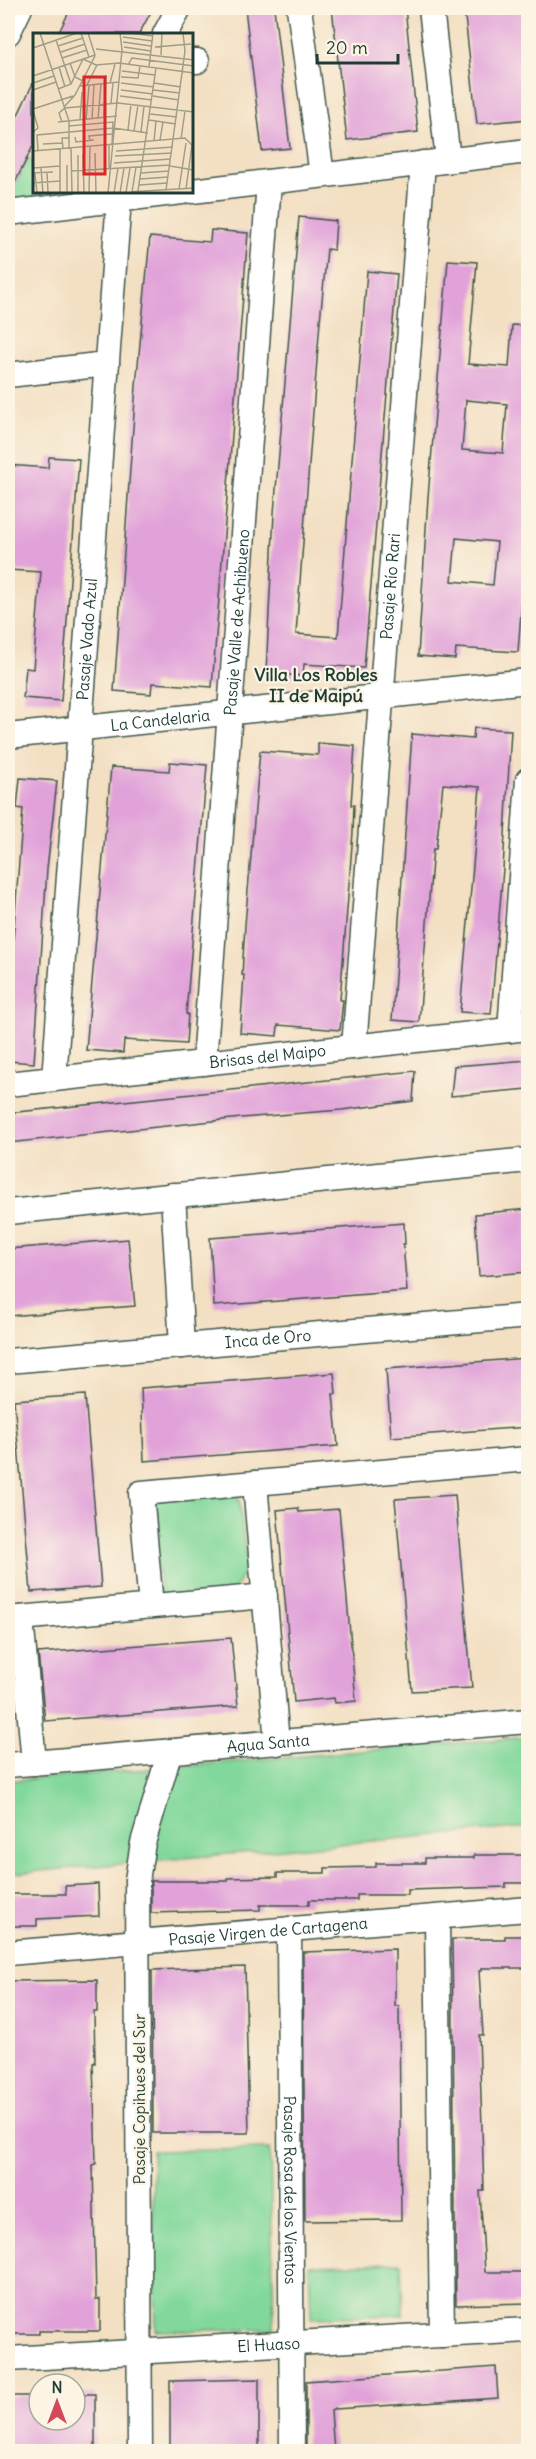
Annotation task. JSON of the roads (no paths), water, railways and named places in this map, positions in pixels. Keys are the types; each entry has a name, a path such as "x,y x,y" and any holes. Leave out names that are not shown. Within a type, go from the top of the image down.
{"street":[{"path":"8,33 20,8"},
{"path":"166,33 179,8"},
{"path":"299,8 322,175"},
{"path":"431,8 448,160"},
{"path":"194,191 528,151"},
{"name":"Pasaje Río Rari","path":"354,1047 423,163"},
{"name":"Pasaje Valle de Achibueno","path":"204,1063 269,182"},
{"path":"8,213 81,198 119,199 164,194"},
{"name":"Pasaje Vado Azul","path":"54,1079 119,199"},
{"path":"8,375 107,364"},
{"name":"La Candelaria","path":"8,736 528,681"},
{"path":"519,1029 528,780"},
{"name":"Brisas del Maipo","path":"8,1084 519,1029"},
{"path":"8,1212 528,1160"},
{"path":"173,1196 182,1346"},
{"name":"Inca de Oro","path":"8,1361 528,1316"},
{"path":"151,1606 141,1493 528,1459"},
{"path":"255,1483 278,1743"},
{"path":"34,1763 14,1618 265,1596"},
{"name":"Agua Santa","path":"8,1765 528,1721"},
{"name":"Pasaje Copihues del Sur","path":"140,2451 137,1880 143,1843 170,1751"},
{"name":"Pasaje Virgen de Cartagena","path":"8,1953 528,1909"},
{"path":"437,1918 442,2335"},
{"name":"Pasaje Rosa de los Vientos","path":"289,1929 292,2451"},
{"name":"El Huaso","path":"8,2359 528,2330"}],"district":[{"name":"Villa Los Robles II de Maipú","path":"316,684"}]}
